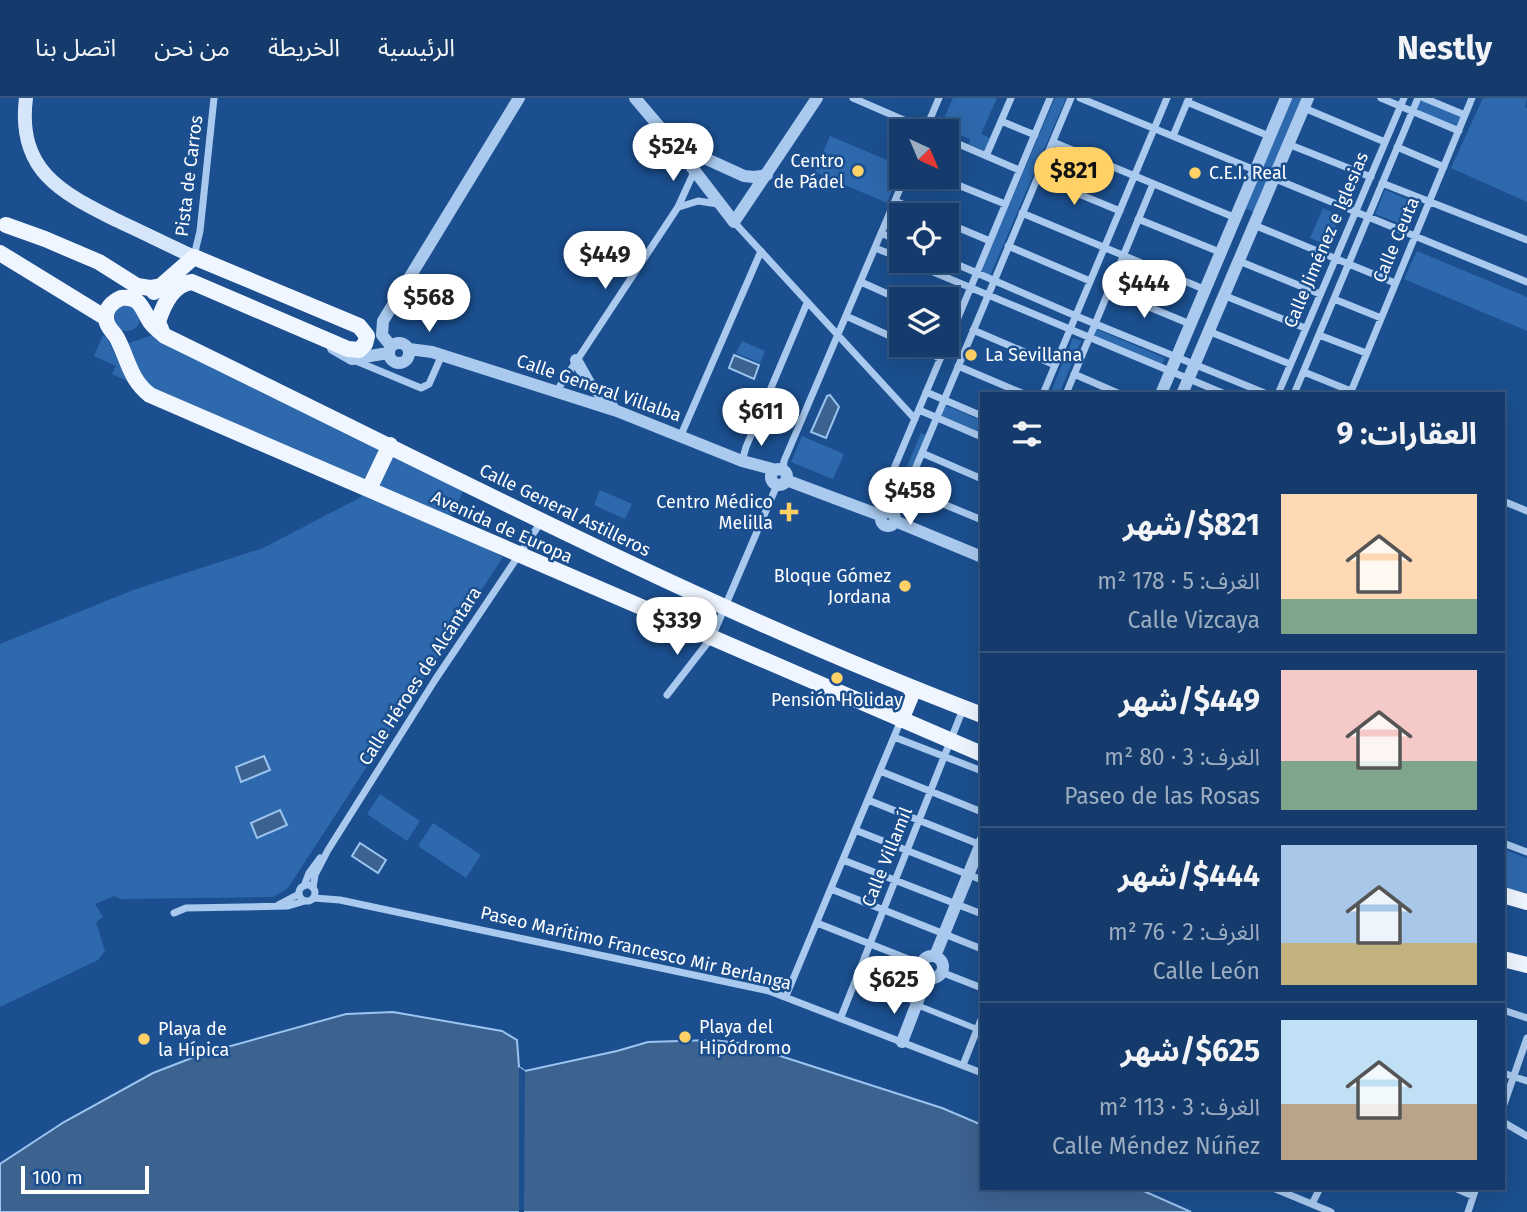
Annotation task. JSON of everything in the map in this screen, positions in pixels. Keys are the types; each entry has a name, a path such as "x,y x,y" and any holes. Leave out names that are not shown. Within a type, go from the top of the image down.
{"main road":[{"path":"26,98 25,122 33,157 47,177 68,195 194,257 361,328 367,336 365,344 350,354 316,335 199,284 187,282"},
{"path":"6,225 99,262 137,286 161,286"},
{"path":"0,253 29,273 97,310 106,318 109,308 116,300 126,297 136,300 149,295 194,257"},
{"path":"165,336 159,328 158,319 175,290 187,282 194,257"},
{"name":"Calle General Astilleros","path":"136,300 143,306 152,324 165,336 541,522 724,608 980,714"},
{"name":"Avenida de Europa","path":"106,318 133,377 150,395 980,753"},
{"path":"369,489 390,445"},
{"path":"901,720 914,689"},
{"path":"1505,896 1527,902"},
{"path":"1505,960 1527,965"}],"street":[{"name":"Pista de Carros","path":"194,257 200,231 214,98"},
{"path":"392,348 382,335 381,327 519,98"},
{"path":"350,354 392,348 403,344 407,355 394,363 392,348 391,332 393,319 528,98"},
{"path":"635,98 674,144 718,204 915,419"},
{"path":"734,222 817,98"},
{"path":"853,98 900,119"},
{"path":"931,119 939,98"},
{"path":"986,156 1011,98"},
{"path":"959,317 1050,98"},
{"path":"940,358 879,504 889,517 907,489 1071,98"},
{"path":"1080,98 1255,170"},
{"path":"1044,392 1167,98"},
{"path":"1381,98 1458,131"},
{"name":"Calle Jiménez e Iglesias","path":"1279,392 1404,98"},
{"name":"Calle Jiménez e Iglesias","path":"1295,392 1418,98"},
{"path":"1424,98 1465,115"},
{"name":"Calle Ceuta","path":"1351,392 1472,98"},
{"path":"1162,392 1222,253 1283,99"},
{"path":"1173,136 1188,100 1269,136"},
{"path":"1183,392 1306,103 1385,142"},
{"path":"1001,121 1035,135"},
{"path":"1053,142 1236,218"},
{"path":"674,144 750,177 767,175"},
{"path":"959,144 1019,170"},
{"path":"1288,144 1371,177"},
{"path":"1397,147 1444,167"},
{"path":"556,392 678,207 697,162 703,157"},
{"path":"750,177 750,200"},
{"path":"1038,177 1120,211"},
{"path":"1273,178 1527,282"},
{"path":"1382,183 1527,240"},
{"path":"1067,392 1153,184"},
{"path":"959,185 1005,204"},
{"path":"667,695 712,637 900,189"},
{"path":"678,207 698,201 718,204"},
{"path":"895,201 900,203"},
{"path":"1022,213 1206,290"},
{"path":"1138,219 1222,253"},
{"path":"1254,225 1395,283"},
{"path":"959,228 990,241"},
{"path":"881,233 889,237"},
{"path":"1008,246 1090,281"},
{"path":"876,248 889,253"},
{"path":"681,435 761,251"},
{"path":"1239,261 1320,294"},
{"path":"959,265 1262,392"},
{"path":"937,273 1220,392"},
{"path":"861,282 889,295"},
{"path":"1108,290 1190,324"},
{"path":"1223,296 1305,328"},
{"path":"1334,299 1381,318"},
{"path":"742,461 807,303"},
{"path":"846,316 889,336"},
{"path":"361,328 371,330 381,327"},
{"path":"973,330 1055,365"},
{"path":"1209,331 1290,364"},
{"path":"1319,335 1366,353"},
{"path":"350,354 421,388 429,384 441,357"},
{"name":"Calle General Villalba","path":"407,355 441,357 617,411 779,477 980,552"},
{"path":"576,360 589,383 617,411"},
{"path":"958,366 1019,392"},
{"path":"1304,372 1351,392"},
{"path":"1074,374 1115,392"},
{"path":"926,392 980,415"},
{"path":"919,410 980,436"},
{"path":"922,453 980,478"},
{"path":"907,489 980,519"},
{"path":"1505,502 1527,511"},
{"name":"Calle Héroes de Alcántara","path":"308,887 328,850 435,680 541,522"},
{"name":"Calle Villamíl","path":"841,1017 964,709"},
{"path":"786,996 901,720"},
{"path":"894,737 980,770"},
{"path":"880,771 980,811"},
{"path":"868,800 980,844"},
{"path":"855,830 980,879"},
{"path":"1505,844 1527,852"},
{"path":"934,956 980,846"},
{"path":"843,860 980,913"},
{"path":"174,913 186,908 288,906 314,898 308,887 278,905"},
{"path":"831,889 980,948"},
{"path":"299,894 305,901"},
{"name":"Paseo Marítimo Francesco Mir Berlanga","path":"314,898 340,900 500,933 786,996 980,1072"},
{"path":"817,923 921,964"},
{"path":"934,956 942,962 942,972 934,978 928,977 921,970 921,964 926,957 934,956"},
{"path":"942,972 980,987"},
{"path":"857,977 977,1029"},
{"path":"902,1042 928,977"},
{"path":"1505,1011 1527,1018"},
{"path":"963,1065 980,1022"},
{"path":"1505,1102 1527,1038"},
{"path":"1505,1074 1527,1081"},
{"path":"1505,1123 1527,1136"},
{"path":"1278,1190 1331,1212"},
{"path":"1312,1204 1319,1190"},
{"path":"1468,1212 1474,1192"}],"shaded area":[{"path":"953,98 997,98 981,134 990,138 985,151 969,144 970,139 959,135 959,119 938,119 939,116 944,118"},
{"path":"1055,98 1066,98 990,276 981,271"},
{"path":"1290,98 1306,98 1256,213 1244,208"},
{"path":"1483,98 1527,98 1527,202 1451,168"},
{"path":"1421,99 1463,117 1458,129 1416,111"},
{"name":"Centro de Pádel","path":"830,136 889,161 889,189 892,189 887,203 815,172"},
{"path":"1385,190 1409,200 1399,223 1375,214"},
{"path":"1323,208 1340,216 1327,245 1310,238"},
{"path":"1417,251 1527,297 1527,331 1404,279"},
{"path":"127,305 136,309 140,318 136,327 127,331 118,327 114,318 118,309"},
{"path":"1096,329 1165,358 1162,364 1093,336"},
{"path":"103,335 107,337 127,381 112,374 116,366 94,356"},
{"path":"153,335 383,446 365,482 148,388 126,344"},
{"path":"1073,338 1081,341 1060,392 1051,392"},
{"path":"742,341 765,351 760,363 736,353"},
{"path":"734,355 759,365 754,379 729,368"},
{"path":"830,395 839,407 826,438 811,432 827,396"},
{"path":"945,405 980,420 980,432 941,416"},
{"path":"921,433 927,435 897,508 891,505"},
{"path":"802,436 844,454 833,479 791,462"},
{"path":"392,450 464,489 449,521 375,486"},
{"path":"600,490 632,504 625,519 594,505"},
{"path":"363,496 461,536 503,557 288,888 273,897 121,899 114,896 95,904 103,917 96,922 105,951 98,960 0,1007 0,644 133,590 263,548"},
{"path":"264,756 270,770 241,782 236,767"},
{"path":"380,794 420,821 407,841 367,814"},
{"path":"280,810 287,825 257,838 251,823"},
{"path":"433,823 481,855 466,878 418,846"},
{"path":"360,843 386,860 378,873 352,856"},
{"path":"1505,850 1527,858 1527,893 1505,888"},
{"path":"393,1012 502,1031 517,1040 519,1067 525,1071 648,1042 712,1040 740,1043 942,1108 980,1124 980,1190 1142,1190 1191,1212 0,1212 0,1164 64,1122 153,1073 202,1054 346,1014"}],"pier":[{"path":"519,1067 525,1071 524,1212 519,1212"}],"place":[{"name":"Centro de Pádel","path":"858,171"},
{"name":"C.E.I. Real","path":"1195,173"},
{"name":"La Sevillana","path":"971,355"},
{"name":"Centro Médico Melilla","path":"789,512"},
{"name":"Bloque Gómez Jordana","path":"905,586"},
{"name":"Pensión Holiday","path":"837,678"},
{"name":"Playa del Hipódromo","path":"685,1037"},
{"name":"Playa de la Hípica","path":"144,1039"}]}
